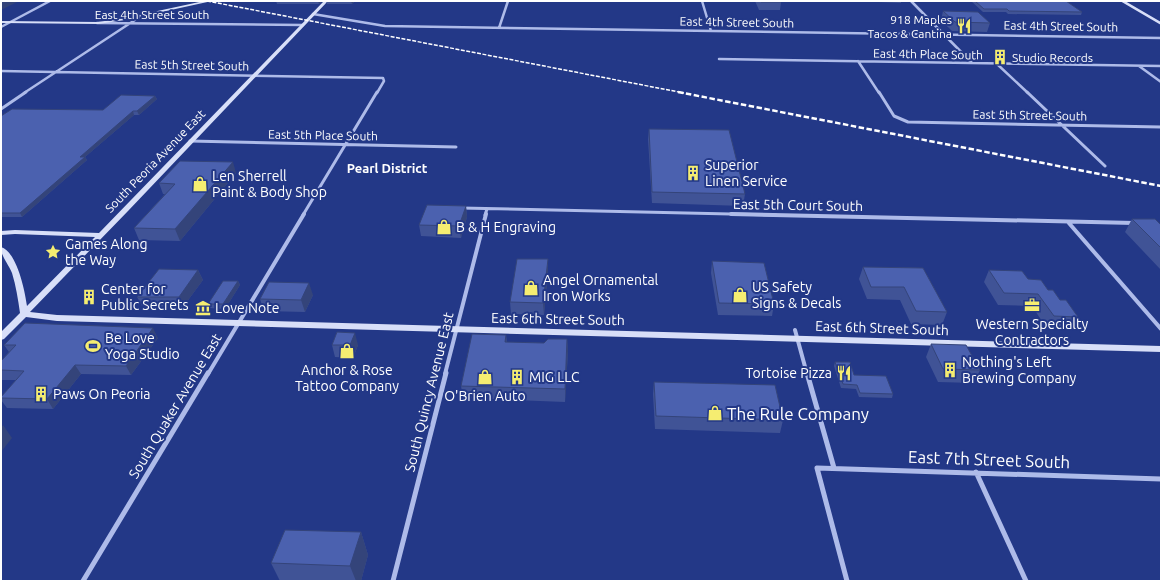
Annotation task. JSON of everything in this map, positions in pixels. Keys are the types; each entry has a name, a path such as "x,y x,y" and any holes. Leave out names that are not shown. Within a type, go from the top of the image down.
{"street":[{"path":"1,27 50,1"},
{"path":"76,23 106,22 210,1"},
{"name":"South Peoria Avenue East","path":"1,337 326,1"},
{"path":"499,28 508,1"},
{"path":"702,1 711,31"},
{"path":"911,1 972,64"},
{"path":"1122,1 1161,24"},
{"name":"East 4th Street South","path":"313,14 385,26 1161,38"},
{"path":"1,109 141,16"},
{"name":"East 4th Street South","path":"1,22 303,25"},
{"name":"East 4th Place South","path":"719,59 1161,66"},
{"name":"East 5th Street South","path":"858,61 894,116 900,120 908,122 1161,127"},
{"path":"997,64 1105,166"},
{"path":"1138,66 1161,82"},
{"name":"East 5th Street South","path":"1,71 370,76 383,78"},
{"name":"South Quaker Avenue East","path":"83,581 384,81 383,78"},
{"name":"East 5th Place South","path":"190,141 456,147"},
{"name":"East 5th Court South","path":"458,208 1138,224"},
{"name":"South Quincy Avenue East","path":"392,581 457,330 486,209"},
{"path":"1068,222 1161,329"},
{"path":"1,232 101,235"},
{"path":"1,250 8,257 16,273 21,291 24,314"},
{"name":"East 6th Street South","path":"24,314 56,318 457,330 796,334 1161,349"},
{"path":"796,334 834,468"},
{"name":"East 7th Street South","path":"847,581 816,468 1161,479"},
{"path":"976,472 1026,581"}],"building":[{"path":"760,1 781,1 781,2 761,2"},
{"path":"975,1 1066,1 1082,12 1009,11 1007,9 984,9"},
{"path":"943,11 978,12 990,23 955,22"},
{"path":"121,95 155,96 137,111 133,111 80,157 85,157 20,213 1,213 1,116 12,109 103,110"},
{"name":"Superior Linen Service","path":"649,129 729,130 745,194 652,192"},
{"path":"180,161 233,162 175,229 134,228 175,184 159,183"},
{"path":"427,205 466,206 459,226 419,225"},
{"path":"1132,219 1155,219 1161,225 1161,248"},
{"name":"Angel Ornamental Iron Works","path":"517,259 548,259 543,303 510,302"},
{"name":"US Safety Signs & Decals","path":"712,261 764,263 774,304 719,303"},
{"path":"863,267 923,268 947,312 916,311 904,287 871,287"},
{"path":"159,269 198,270 179,297 137,297"},
{"path":"989,270 1022,271 1028,279 1041,280 1048,290 1053,290 1060,300 1066,300 1078,317 1054,316 1038,294 1004,293"},
{"path":"223,281 238,281 223,304 208,304"},
{"path":"269,282 309,283 301,300 260,299"},
{"path":"25,323 153,328 126,366 75,365 47,399 1,398 24,371 1,370 1,361 16,345 4,345"},
{"path":"337,332 355,333 350,345 332,345"},
{"path":"472,334 506,335 505,342 544,343 548,339 567,339 565,389 461,386"},
{"path":"931,344 966,345 980,370 943,369"},
{"path":"835,362 850,362 854,375 886,376 893,394 860,393 857,385 843,384"},
{"name":"The Rule Company","path":"654,382 775,385 783,420 656,416"},
{"path":"285,530 361,532 350,566 271,563"}],"railway":[{"path":"207,1 684,93"},
{"path":"678,92 1161,186"}],"place":[{"name":"918 Maples Tacos & Cantina","path":"964,26"},
{"name":"Studio Records","path":"1000,57"},
{"name":"Superior Linen Service","path":"693,173"},
{"name":"Len Sherrell Paint & Body Shop","path":"200,184"},
{"name":"B & H Engraving","path":"444,227"},
{"name":"Games Along the Way","path":"53,252"},
{"name":"Angel Ornamental Iron Works","path":"531,288"},
{"name":"US Safety Signs & Decals","path":"740,295"},
{"name":"Center for Public Secrets","path":"89,297"},
{"name":"Western Specialty Contractors","path":"1032,305"},
{"name":"Love Note","path":"203,308"},
{"name":"Be Love Yoga Studio","path":"93,346"},
{"name":"Anchor & Rose Tattoo Company","path":"347,351"},
{"name":"Nothing's Left Brewing Company","path":"950,370"},
{"name":"Tortoise Pizza","path":"844,373"},
{"name":"O'Brien Auto","path":"485,377"},
{"name":"MIG LLC","path":"517,377"},
{"name":"Paws On Peoria","path":"41,394"},
{"name":"The Rule Company","path":"715,413"}],"district":[{"name":"Pearl District","path":"387,168"}]}
